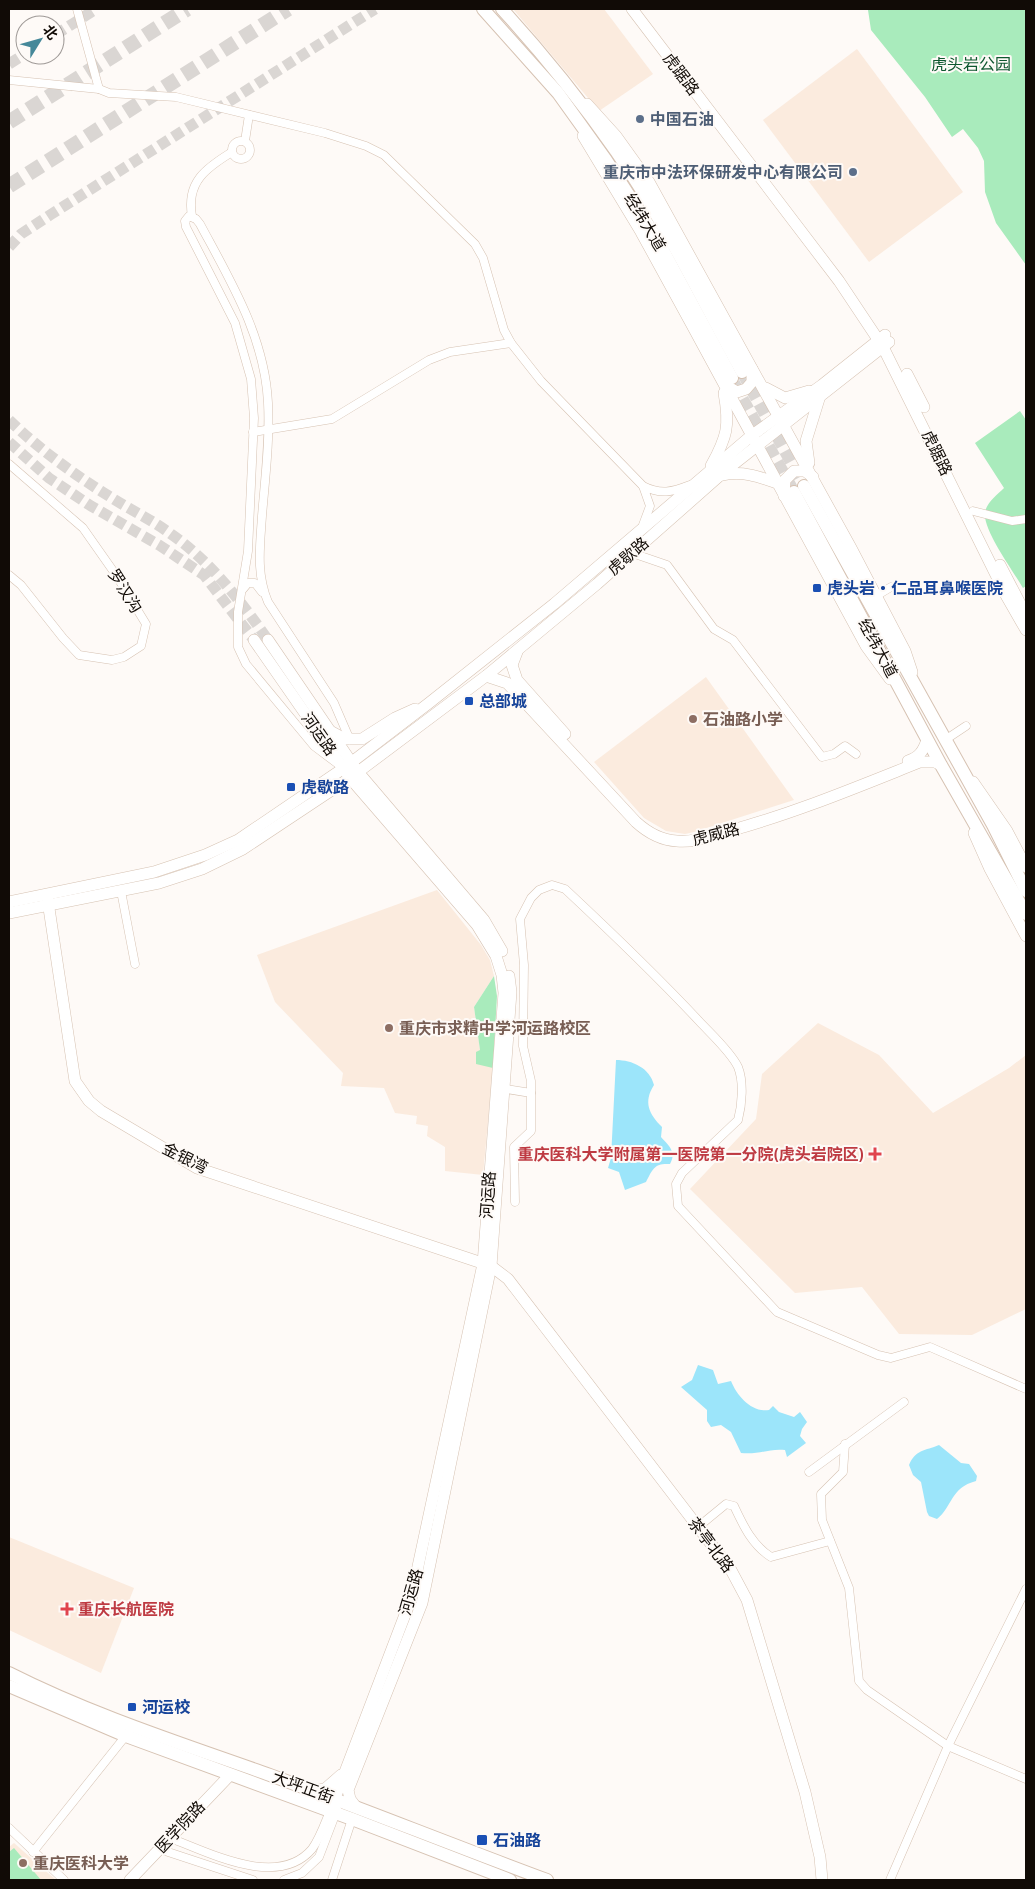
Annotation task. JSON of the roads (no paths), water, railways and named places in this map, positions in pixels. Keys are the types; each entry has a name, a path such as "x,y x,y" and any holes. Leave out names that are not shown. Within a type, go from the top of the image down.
{"main road":[{"name":"经纬大道","path":"483,9 558,94 606,160 656,236 737,375"},
{"name":"经纬大道","path":"502,9 561,78 632,175 737,375"},
{"name":"虎踞路","path":"632,9 884,341 917,393 1026,615"},
{"name":"虎踞路","path":"884,341 1007,597 1026,630"},
{"name":"虎歇路","path":"782,421 822,386 884,341"},
{"name":"虎歇路","path":"9,913 47,900 154,872 205,855 238,840 351,770 429,704 554,604 641,531 708,471 819,398 884,341"},
{"path":"737,375 763,386 776,396 784,398 798,396 822,386"},
{"path":"737,375 754,441 777,483"},
{"path":"708,471 725,441 728,413 737,375"},
{"path":"763,386 782,421 799,488 993,825 1026,891"},
{"path":"799,488 806,441 819,398"},
{"name":"虎歇路","path":"9,902 47,900 121,891 182,877 243,849 351,770 486,676 720,476 754,441"},
{"path":"720,476 738,472 799,488 876,596 905,651 923,701"},
{"name":"经纬大道","path":"799,488 905,699 1026,914"},
{"name":"河运路","path":"254,640 351,770 477,925 496,956 502,975 504,993 487,1265 411,1599 346,1768 334,1808"},
{"name":"河运路","path":"268,640 330,730 351,770 484,920 503,953 512,992 506,1089 487,1265 422,1602 348,1790 354,1813"},
{"name":"虎威路","path":"517,651 512,665 513,671 525,690 640,818 649,827 668,834 689,836 769,814 917,758 924,751 928,740"},
{"name":"虎威路","path":"486,676 507,683 636,822 655,836 666,839 678,841 702,838 777,818 920,762 935,762 941,765"},
{"path":"330,730 350,740 362,739 402,714 429,704"},
{"path":"956,761 985,797 1026,868"},
{"path":"959,797 990,869 1026,936"},
{"name":"金银湾","path":"47,900 75,1081 89,1101 101,1111 197,1168 487,1265"},
{"name":"茶亭北路","path":"487,1265 508,1280 731,1570 747,1600 805,1792 820,1857 822,1880"},
{"path":"9,1673 56,1701"},
{"path":"9,1686 56,1701"},
{"name":"大坪正街","path":"56,1701 230,1775 354,1813 547,1880"},
{"name":"大坪正街","path":"130,1731 312,1790 334,1808"},
{"path":"312,1790 331,1785 346,1768"},
{"name":"医学院路","path":"130,1880 230,1775"},
{"name":"大坪正街","path":"354,1813 510,1880"}],"street":[{"path":"78,9 99,89"},
{"path":"9,80 99,89 110,93 176,98 325,133 366,146 384,155 475,244 483,258 504,330 511,343 554,395 643,486 657,492 669,493 694,484"},
{"path":"232,152 238,159 247,157 251,148 245,141 249,115"},
{"path":"245,141 236,142 232,152 201,174 191,202 192,216 200,224 237,292 254,331 263,365 268,401 268,431 259,566 263,590 268,602"},
{"path":"192,216 187,218 186,227 229,310 248,365 253,400 254,432 248,551 237,631 241,655 314,746 351,770"},
{"path":"254,432 332,419 440,355 511,343"},
{"name":"罗汉沟","path":"9,464 83,528 116,575 146,624 141,646 124,657 112,660 79,655 21,585 9,575"},
{"path":"641,531 650,506 643,486"},
{"path":"974,511 1012,521 1026,519"},
{"path":"632,553 666,565 714,630 733,640 822,758 834,754 845,746 856,754"},
{"path":"242,590 248,584 255,583 334,703 350,740"},
{"path":"876,596 891,587"},
{"path":"945,740 966,726"},
{"path":"515,1202 514,1147 531,1131 531,1093 523,1046 524,965 520,919 530,898 539,890 552,884 565,889 654,973 714,1036 737,1066 740,1076 741,1109 738,1120 682,1173 676,1184 678,1206 777,1312 878,1355 891,1358 930,1347 1026,1389"},
{"path":"121,891 135,964"},
{"path":"506,1089 531,1093"},
{"path":"809,1472 904,1402"},
{"path":"845,1444 843,1472 821,1494 822,1520 850,1588 859,1681 867,1690 948,1746 1026,1779"},
{"path":"698,1527 726,1504 734,1506 746,1530 762,1551 771,1557 830,1541"},
{"path":"890,1880 948,1746 1026,1588"},
{"path":"33,1852 130,1731"},
{"path":"324,1848 334,1808"},
{"path":"170,1838 244,1866 278,1870 296,1863 312,1850 334,1808"},
{"path":"284,1880 302,1873 311,1865 324,1848 336,1826 354,1813"},
{"path":"332,1880 354,1813"},
{"path":"9,1828 64,1880"},
{"path":"159,1849 253,1880"}],"water":[{"path":"616,1060 640,1066 652,1079 654,1085 649,1097 649,1108 662,1127 661,1137 671,1149 673,1156 670,1164 661,1164 655,1167 646,1182 625,1190 619,1172 608,1168 611,1158"},
{"path":"698,1365 713,1370 718,1384 731,1381 741,1398 757,1409 769,1410 773,1406 779,1412 794,1417 800,1412 807,1422 800,1436 806,1443 787,1457 785,1450 741,1453 731,1432 721,1425 711,1427 707,1421 707,1410 681,1387 692,1380"},
{"path":"939,1445 961,1463 969,1464 977,1476 976,1481 961,1488 956,1493 937,1519 929,1516 921,1482 913,1475 909,1465 918,1453"}],"tunnel":[{"path":"65,29 96,9"},
{"path":"9,122 187,9"},
{"path":"9,186 288,9"},
{"path":"9,247 21,234 50,215 375,9"},
{"path":"9,64 15,60"},
{"path":"742,372 804,486"},
{"path":"734,383 794,492"},
{"path":"9,420 45,452 71,471 186,545 224,582 268,640"},
{"path":"9,442 49,478 91,506 159,545 204,575 254,640"}],"place":[{"name":"中国石油","path":"640,119"},
{"name":"重庆市中法环保研发中心有限公司","path":"853,172"},
{"name":"虎头岩‧仁品耳鼻喉医院","path":"817,588"},
{"name":"总部城","path":"469,701"},
{"name":"石油路小学","path":"693,719"},
{"name":"虎歇路","path":"291,787"},
{"name":"重庆市求精中学河运路校区","path":"389,1028"},
{"name":"重庆医科大学附属第一医院第一分院(虎头岩院区)","path":"875,1154"},
{"name":"重庆长航医院","path":"67,1609"},
{"name":"河运校","path":"132,1707"},
{"name":"石油路","path":"482,1840"},
{"name":"重庆医科大学","path":"23,1863"}],"park label":[{"name":"虎头岩公园","path":"971,64"}]}
